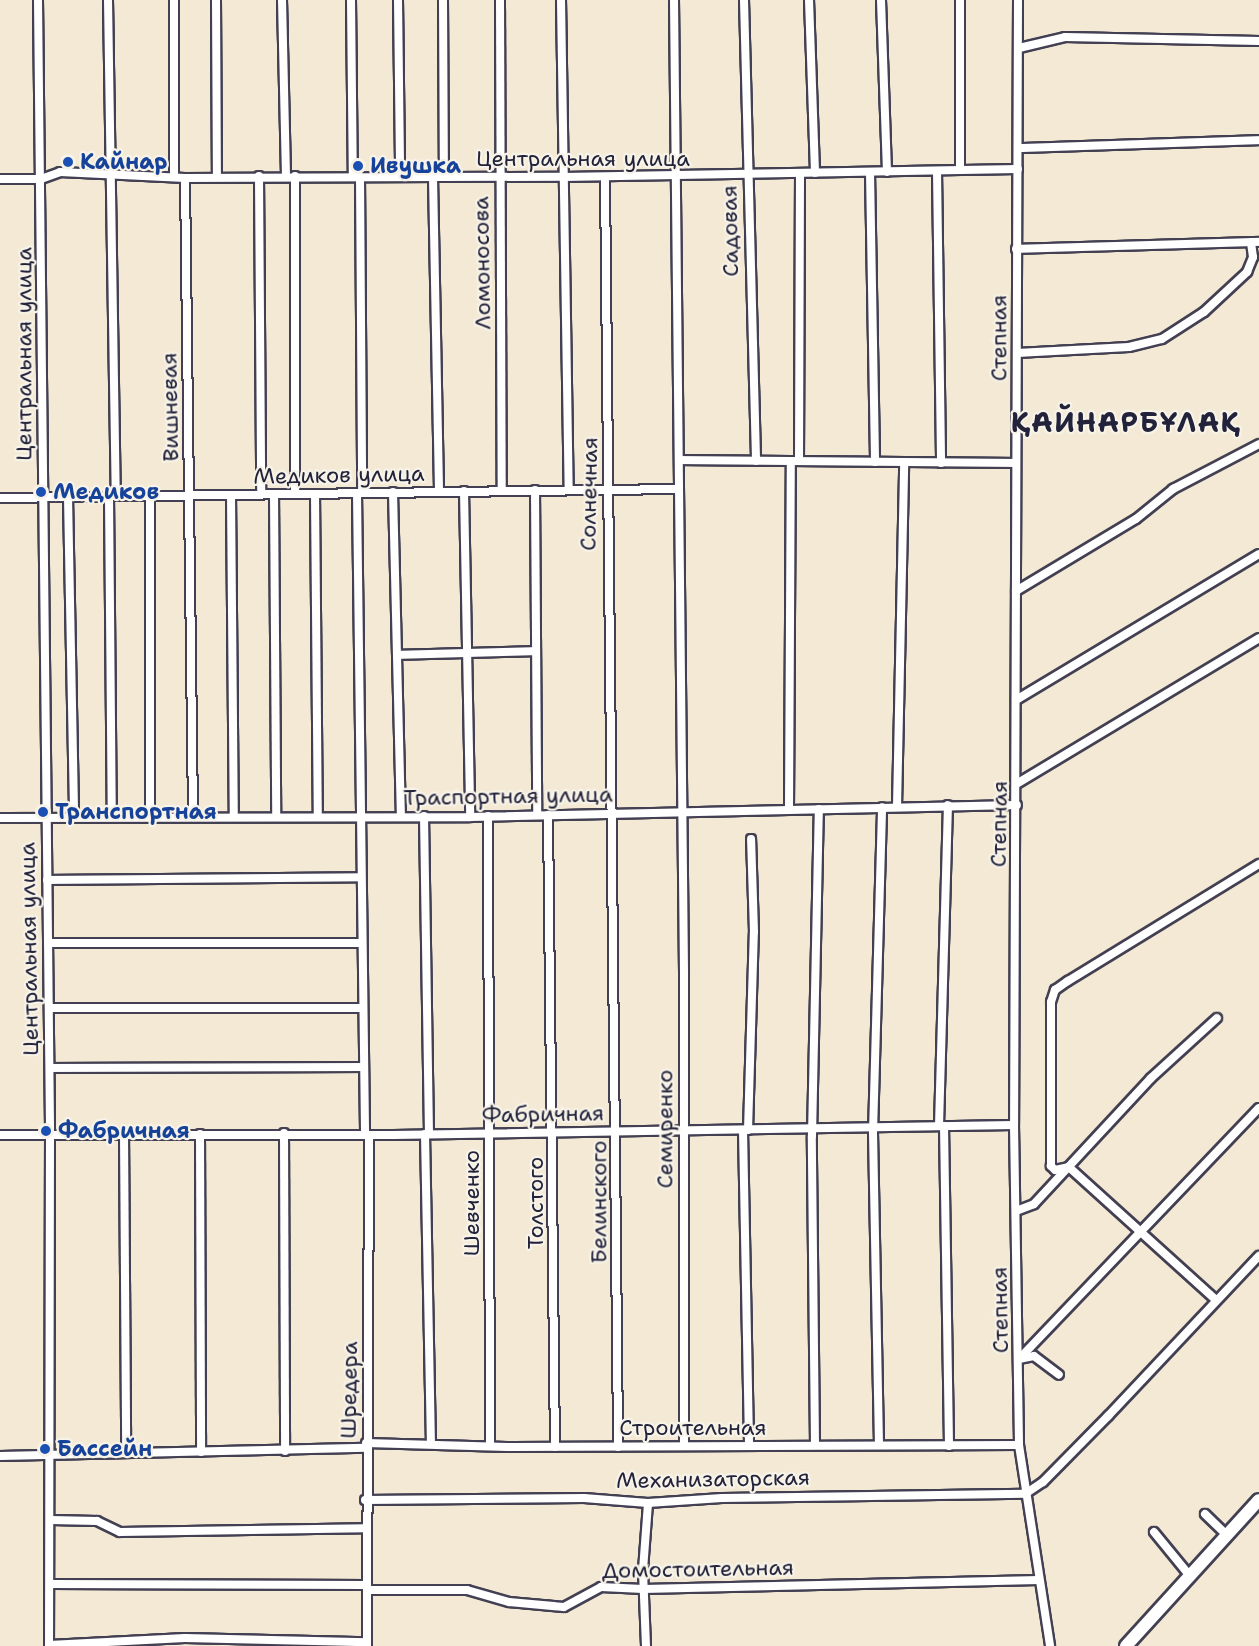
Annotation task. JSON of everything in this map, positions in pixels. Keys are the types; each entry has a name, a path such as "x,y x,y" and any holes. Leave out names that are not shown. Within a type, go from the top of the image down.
{"street":[{"name":"Центральная улица","path":"38,0 45,816 50,1068 49,1645"},
{"path":"108,0 113,175 112,815"},
{"path":"174,0 174,177"},
{"path":"216,0 217,177"},
{"path":"282,0 290,176 295,493"},
{"path":"351,0 356,177 359,493"},
{"path":"398,0 400,176"},
{"path":"442,0 444,177"},
{"name":"Ломоносова","path":"500,0 502,490"},
{"path":"561,0 569,490"},
{"name":"Семиренко","path":"674,0 679,460 684,1446"},
{"name":"Садовая","path":"744,0 756,461"},
{"path":"809,0 815,174"},
{"path":"881,0 887,172"},
{"path":"960,0 960,170"},
{"name":"Степная","path":"1018,0 1017,805 1014,1125 1019,1445 1050,1646"},
{"path":"1019,48 1065,37 1259,40"},
{"path":"1019,148 1259,140"},
{"name":"Центральная улица","path":"41,179 60,172 185,178 259,176 605,177 1018,169"},
{"path":"937,171 941,463"},
{"path":"870,172 875,462"},
{"path":"789,810 800,175"},
{"path":"259,176 261,494"},
{"path":"433,177 439,492"},
{"name":"Солнечная","path":"605,177 609,813"},
{"name":"Вишневая","path":"185,178 193,815"},
{"path":"0,179 41,179"},
{"path":"1016,249 1255,242 1253,257 1247,272 1204,312 1162,339 1129,347 1017,353"},
{"path":"1016,591 1136,519 1173,489 1259,444"},
{"path":"679,460 1016,463"},
{"path":"897,807 904,462"},
{"name":"Медиков улица","path":"0,498 678,489"},
{"path":"536,490 537,815"},
{"path":"464,491 470,817"},
{"path":"393,492 401,815"},
{"name":"Шредера","path":"359,493 362,1008 367,1134 365,1500 367,1644"},
{"path":"274,494 276,816"},
{"path":"315,494 318,816"},
{"path":"231,495 234,816"},
{"path":"150,496 150,815"},
{"path":"68,497 74,815"},
{"path":"1016,700 1259,554"},
{"path":"1017,783 1259,638"},
{"path":"397,655 536,651"},
{"path":"948,805 941,1126 949,1446"},
{"name":"Траспортная улица","path":"0,818 74,815 470,817 1017,805"},
{"path":"879,1445 875,1126 882,807"},
{"path":"815,1445 814,1128 819,809"},
{"name":"Белинского","path":"609,813 617,1131 618,1447"},
{"name":"Толстого","path":"548,815 554,1131 555,1447"},
{"path":"424,816 431,1444"},
{"name":"Шевченко","path":"488,816 491,1132 490,1446"},
{"path":"749,1446 745,1130 754,921 751,839"},
{"path":"1070,1167 1055,1170 1051,1166 1051,1002 1055,990 1259,864"},
{"path":"47,880 361,877"},
{"path":"48,943 362,942"},
{"path":"49,1008 362,1008"},
{"path":"1016,1211 1034,1204 1150,1078 1217,1018"},
{"path":"50,1068 364,1067"},
{"path":"1019,1359 1259,1108"},
{"name":"Фабричная","path":"0,1135 427,1134 1014,1125"},
{"path":"124,1133 126,1454"},
{"path":"284,1133 285,1451"},
{"path":"200,1134 201,1452"},
{"path":"1070,1167 1216,1300"},
{"path":"1025,1494 1043,1482 1259,1256"},
{"path":"1019,1359 1034,1356 1059,1375"},
{"name":"Строительная","path":"0,1456 285,1451 431,1444 555,1447 1019,1445"},
{"name":"Механизаторская","path":"365,1500 584,1498 648,1503 722,1498 1025,1494"},
{"path":"1132,1644 1259,1500"},
{"path":"646,1646 643,1589 648,1503"},
{"path":"1205,1514 1227,1535"},
{"path":"51,1520 97,1521 120,1532 365,1528"},
{"path":"1154,1532 1190,1576"},
{"name":"Домостоительная","path":"50,1584 467,1590 509,1602 564,1607 579,1601 594,1588 643,1589 1039,1580"},
{"path":"49,1645 130,1645 185,1638 367,1644"}],"place":[{"name":"Кайнар","path":"68,162"},
{"name":"Ивушка","path":"358,166"},
{"name":"Медиков","path":"41,492"},
{"name":"Транспортная","path":"43,812"},
{"name":"Фабричная","path":"46,1131"},
{"name":"Бассейн","path":"45,1449"}],"district":[{"name":"ҚАЙНАРБҰЛАҚ","path":"1126,422"}]}
